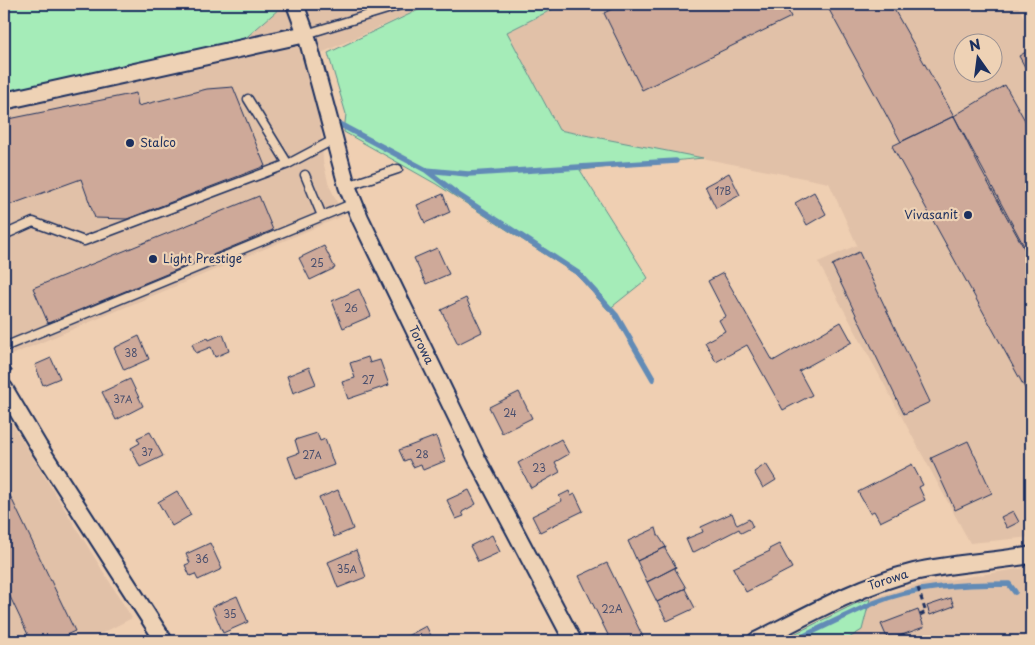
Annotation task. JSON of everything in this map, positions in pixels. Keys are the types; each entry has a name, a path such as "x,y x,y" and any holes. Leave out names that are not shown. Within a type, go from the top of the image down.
{"street":[{"name":"Torowa","path":"295,4 306,34 346,186 477,459 573,641"},
{"path":"4,101 306,34"},
{"path":"4,388 39,447 164,641"},
{"name":"Torowa","path":"756,641 835,601 883,581 934,568 1031,555"}],"lane":[{"path":"306,34 404,4"},
{"path":"248,99 288,164"},
{"path":"4,235 32,222 84,241 288,164 334,140"},
{"path":"346,186 398,169"},
{"path":"305,175 322,216"},
{"path":"4,347 354,203"}],"path":[{"path":"916,583 927,612 920,614"}],"shaded area":[{"path":"289,4 431,4 310,58 326,97 321,124 323,161 328,182 343,216 4,358 4,106 219,61 279,9"},
{"path":"563,4 1017,4 1031,32 1031,537 970,543 818,262 857,245 829,183 559,130 507,32"},
{"path":"4,411 132,618 87,641 4,641"},
{"path":"1031,567 1031,641 780,641 855,604 910,586"}],"green space":[{"path":"4,4 276,4 279,9 219,61 4,106"},
{"path":"431,4 563,4 507,32 559,130 703,158 580,170 648,278 608,310 577,275 436,184 344,132 346,114 328,53"},
{"path":"870,599 862,630 844,641 780,641 855,604"}],"building":[{"path":"622,4 785,4 791,17 642,90 604,13"},
{"path":"826,4 891,4 954,116 901,142"},
{"path":"1031,49 1031,78 1019,56"},
{"path":"1005,85 1031,131 1031,259 954,116"},
{"name":"Stalco","path":"233,87 265,166 127,219 95,218 81,179 4,207 4,120 136,93 138,106 207,89"},
{"name":"Vivasanit","path":"954,116 1031,261 1031,399 892,146"},
{"path":"729,173 740,195 716,208 705,186"},
{"path":"814,192 826,214 807,225 795,203"},
{"path":"443,194 450,212 425,223 417,205"},
{"name":"Light Prestige","path":"259,196 273,230 48,323 33,288"},
{"path":"324,246 335,268 310,280 299,258"},
{"path":"437,248 449,274 426,284 414,258"},
{"path":"859,252 930,402 904,414 832,265"},
{"path":"723,273 773,361 841,322 852,342 799,371 812,395 783,410 747,345 716,362 705,342 725,331 719,320 726,316 708,281"},
{"path":"359,289 371,316 343,328 332,301"},
{"path":"466,298 482,332 458,344 441,310"},
{"path":"223,334 229,351 215,357 211,347 196,353 192,344"},
{"path":"139,336 149,359 124,370 114,348"},
{"path":"368,357 370,363 380,360 389,385 348,399 342,382 355,378 350,363"},
{"path":"51,358 60,378 43,385 35,365"},
{"path":"309,367 316,384 293,393 287,376"},
{"path":"130,379 143,406 116,420 102,392"},
{"path":"519,392 532,418 502,433 489,407"},
{"path":"150,432 163,456 140,467 131,448 140,443 137,438"},
{"path":"317,433 320,441 325,439 334,465 296,479 288,457 299,453 295,440"},
{"path":"436,436 445,461 423,470 421,464 413,467 409,459 404,461 399,450"},
{"path":"561,439 569,454 555,462 560,472 531,488 518,463"},
{"path":"968,441 992,493 955,510 931,458"},
{"path":"766,464 776,480 763,488 754,472"},
{"path":"912,464 923,485 919,487 925,500 880,522 874,511 870,513 858,492"},
{"path":"4,483 75,631 53,641 31,641 4,584"},
{"path":"338,490 353,529 334,537 319,498"},
{"path":"469,490 476,504 462,512 464,516 456,519 447,500"},
{"path":"177,491 191,515 172,526 158,502"},
{"path":"569,491 571,496 575,494 583,511 540,532 532,516 562,501 559,496"},
{"path":"1013,511 1019,522 1007,528 1001,517"},
{"path":"732,513 737,525 749,519 753,527 741,533 739,529 692,553 686,539 703,532 701,527"},
{"path":"656,528 666,547 637,561 628,541"},
{"path":"492,535 500,552 478,562 470,546"},
{"path":"210,543 222,569 198,580 195,574 190,576 185,565 190,563 186,554"},
{"path":"779,544 792,568 746,592 733,568 770,551 769,549"},
{"path":"666,547 665,549 676,567 647,582 637,561"},
{"path":"356,550 366,577 338,588 328,562"},
{"path":"607,563 645,641 611,641 579,576"},
{"path":"676,567 675,569 686,588 657,602 647,582"},
{"path":"686,588 695,608 667,621 657,602"},
{"path":"237,596 248,622 223,633 212,607"},
{"path":"951,598 954,606 930,615 927,606"},
{"path":"918,610 924,627 888,640 881,624"},
{"path":"426,626 434,641 398,641"}],"waterway":[{"path":"341,125 426,170 457,194 578,273 616,315 653,379"},
{"path":"426,170 468,174 676,161"},
{"path":"794,641 874,603 906,593 940,587 992,584 1009,584 1015,592"}],"place":[{"name":"Stalco","path":"130,143"},
{"name":"Vivasanit","path":"968,215"},
{"name":"Light Prestige","path":"153,259"}]}
